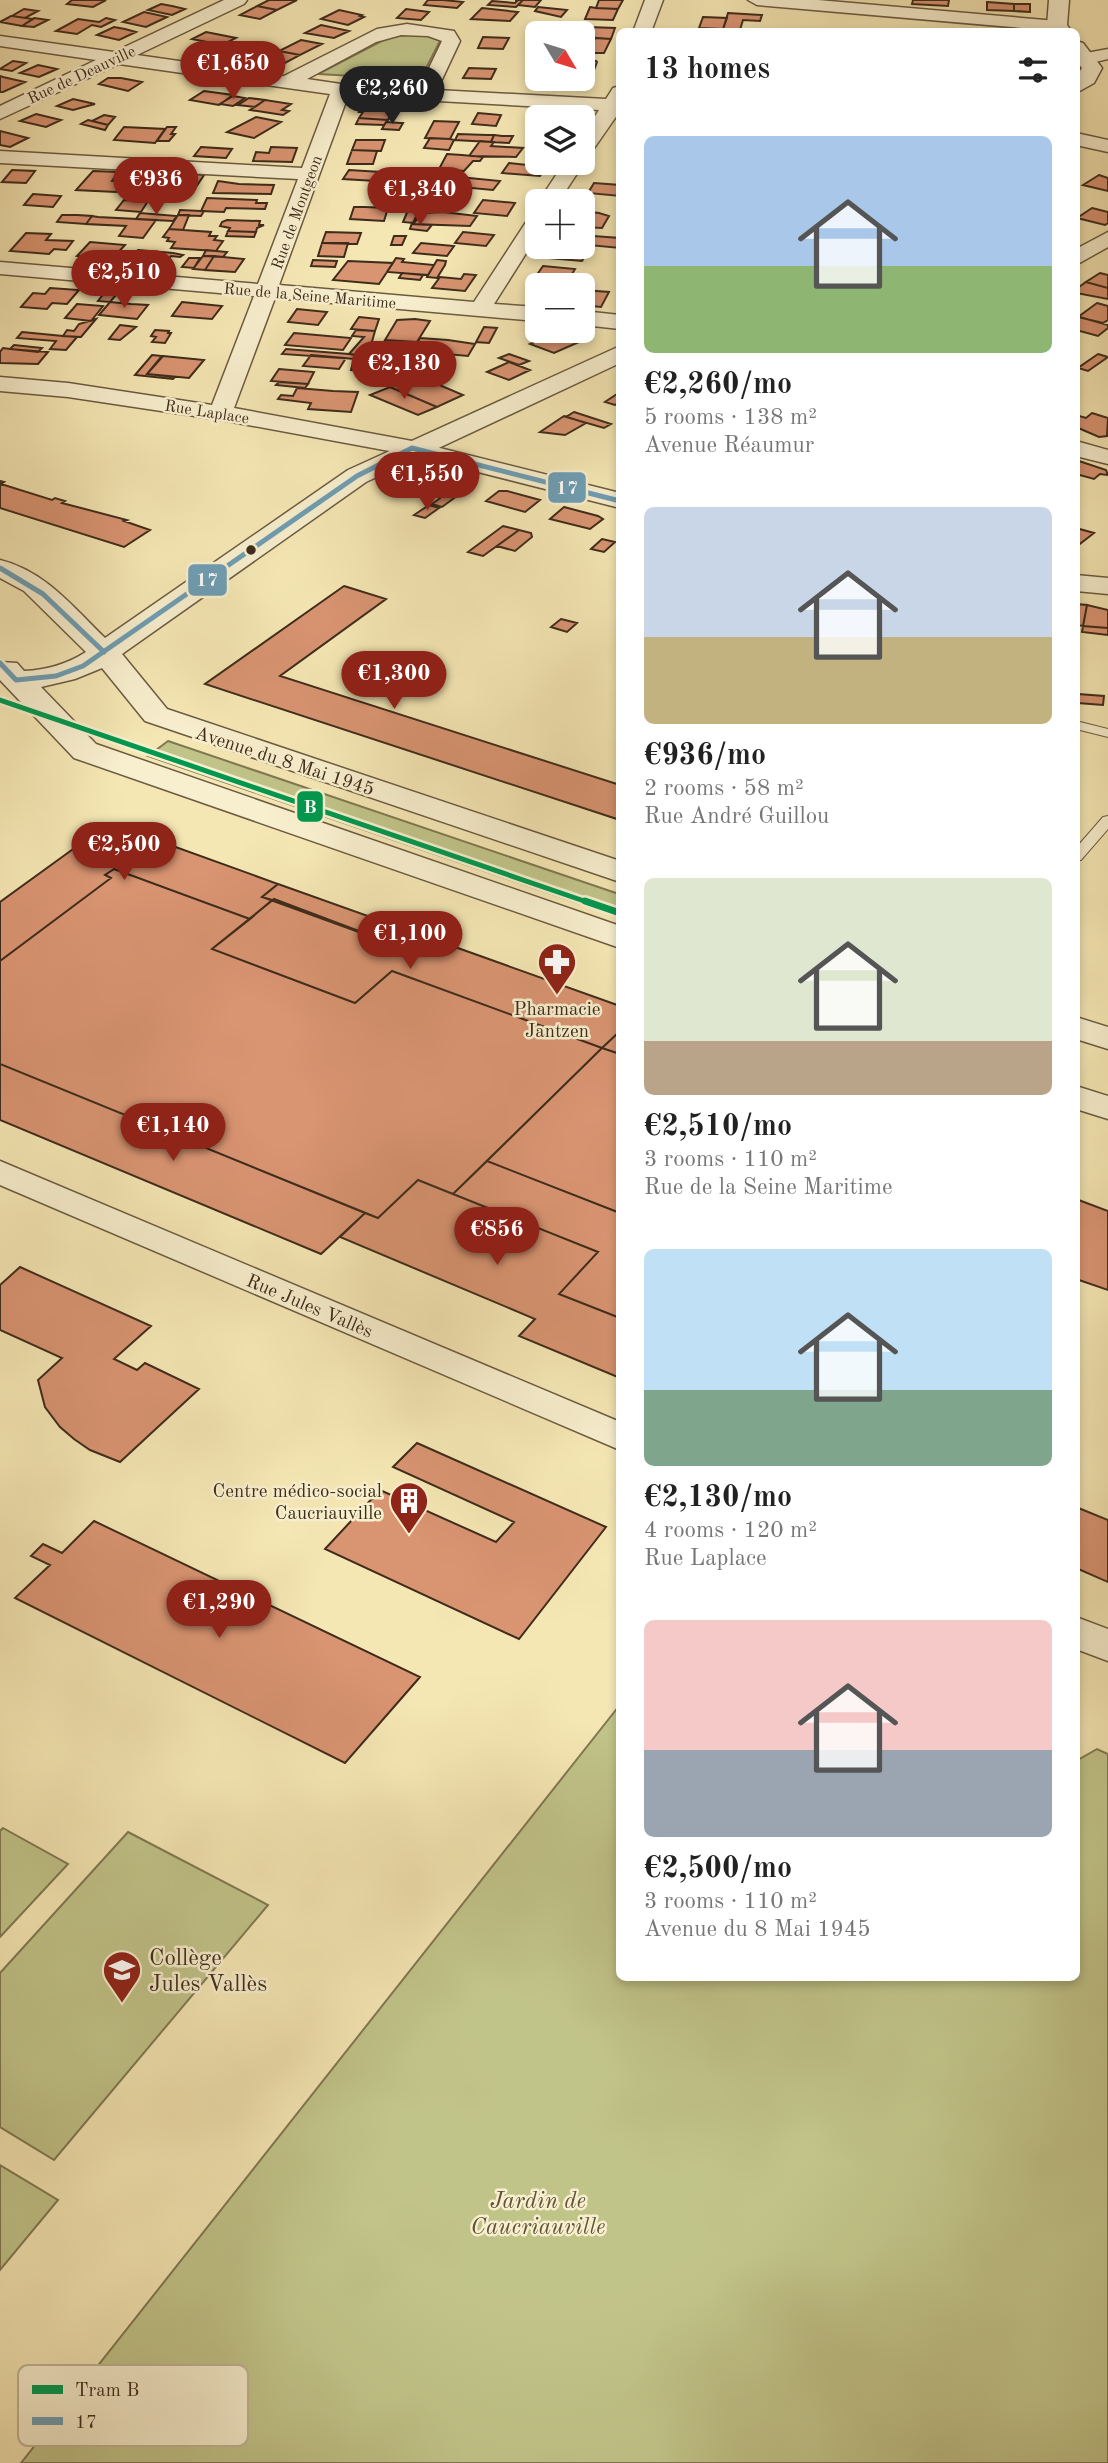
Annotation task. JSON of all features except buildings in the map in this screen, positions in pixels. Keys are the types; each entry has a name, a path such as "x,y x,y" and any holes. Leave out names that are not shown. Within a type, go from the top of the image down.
{"street":[{"name":"Rue de Deauville","path":"0,113 238,0"},
{"path":"644,28 654,0"},
{"path":"757,0 1048,28"},
{"path":"1059,0 1059,28"},
{"path":"285,83 381,34 393,30 436,32 448,35 451,41 429,83 427,94"},
{"path":"0,41 341,90 616,100"},
{"path":"1082,53 1108,54"},
{"path":"1080,84 1087,79 1092,68 1082,53"},
{"name":"Rue de Montgeon","path":"221,413 341,90"},
{"path":"595,132 616,101"},
{"path":"1080,140 1108,146"},
{"path":"0,157 310,174"},
{"path":"1080,256 1108,238"},
{"path":"480,309 525,239"},
{"name":"Rue de la Seine Maritime","path":"0,268 525,313"},
{"path":"595,319 616,322"},
{"path":"8,671 41,680 70,673 357,476 616,355"},
{"name":"Rue Laplace","path":"0,384 68,390 221,413 412,448 616,499"},
{"path":"1080,449 1108,457"},
{"name":"Avenue du 8 Mai 1945","path":"0,568 34,585 104,652 156,715 616,871"},
{"path":"1080,583 1108,586"},
{"path":"8,671 85,751 616,937"},
{"path":"1080,1029 1108,1038"},
{"path":"1080,1098 1108,1108"},
{"name":"Rue Jules Vallès","path":"0,1172 616,1435"},
{"path":"1080,1634 1108,1646"}],"lane":[{"path":"1080,727 1108,733"},
{"path":"1080,852 1108,820"}],"green space":[{"path":"395,34 429,34 441,39 420,80 318,74"},
{"path":"168,741 616,893 616,916 148,756"},
{"name":"Jardin de Caucriauville","path":"616,1710 616,1981 1080,1981 1080,1759 1097,1749 1108,1754 1108,2463 21,2463 34,2446 248,2446 248,2365 98,2365"},
{"path":"3,1828 68,1864 0,1937 0,1831"},
{"path":"128,1832 268,1905 54,2160 0,2127 0,1973"},
{"path":"0,2165 58,2200 0,2270"}],"tram line":[{"name":"B","path":"0,700 616,912"}],"transit line":[{"name":"17","path":"412,448 616,500"},
{"name":"17","path":"0,663 16,680 56,676 83,666 357,476 412,448"},
{"name":"17","path":"0,568 43,594 104,652"}],"place":[{"name":"Pharmacie Jantzen","path":"557,996"},
{"name":"Centre médico-social Caucriauville","path":"409,1535"},
{"name":"Collège Jules Vallès","path":"122,2004"}]}
